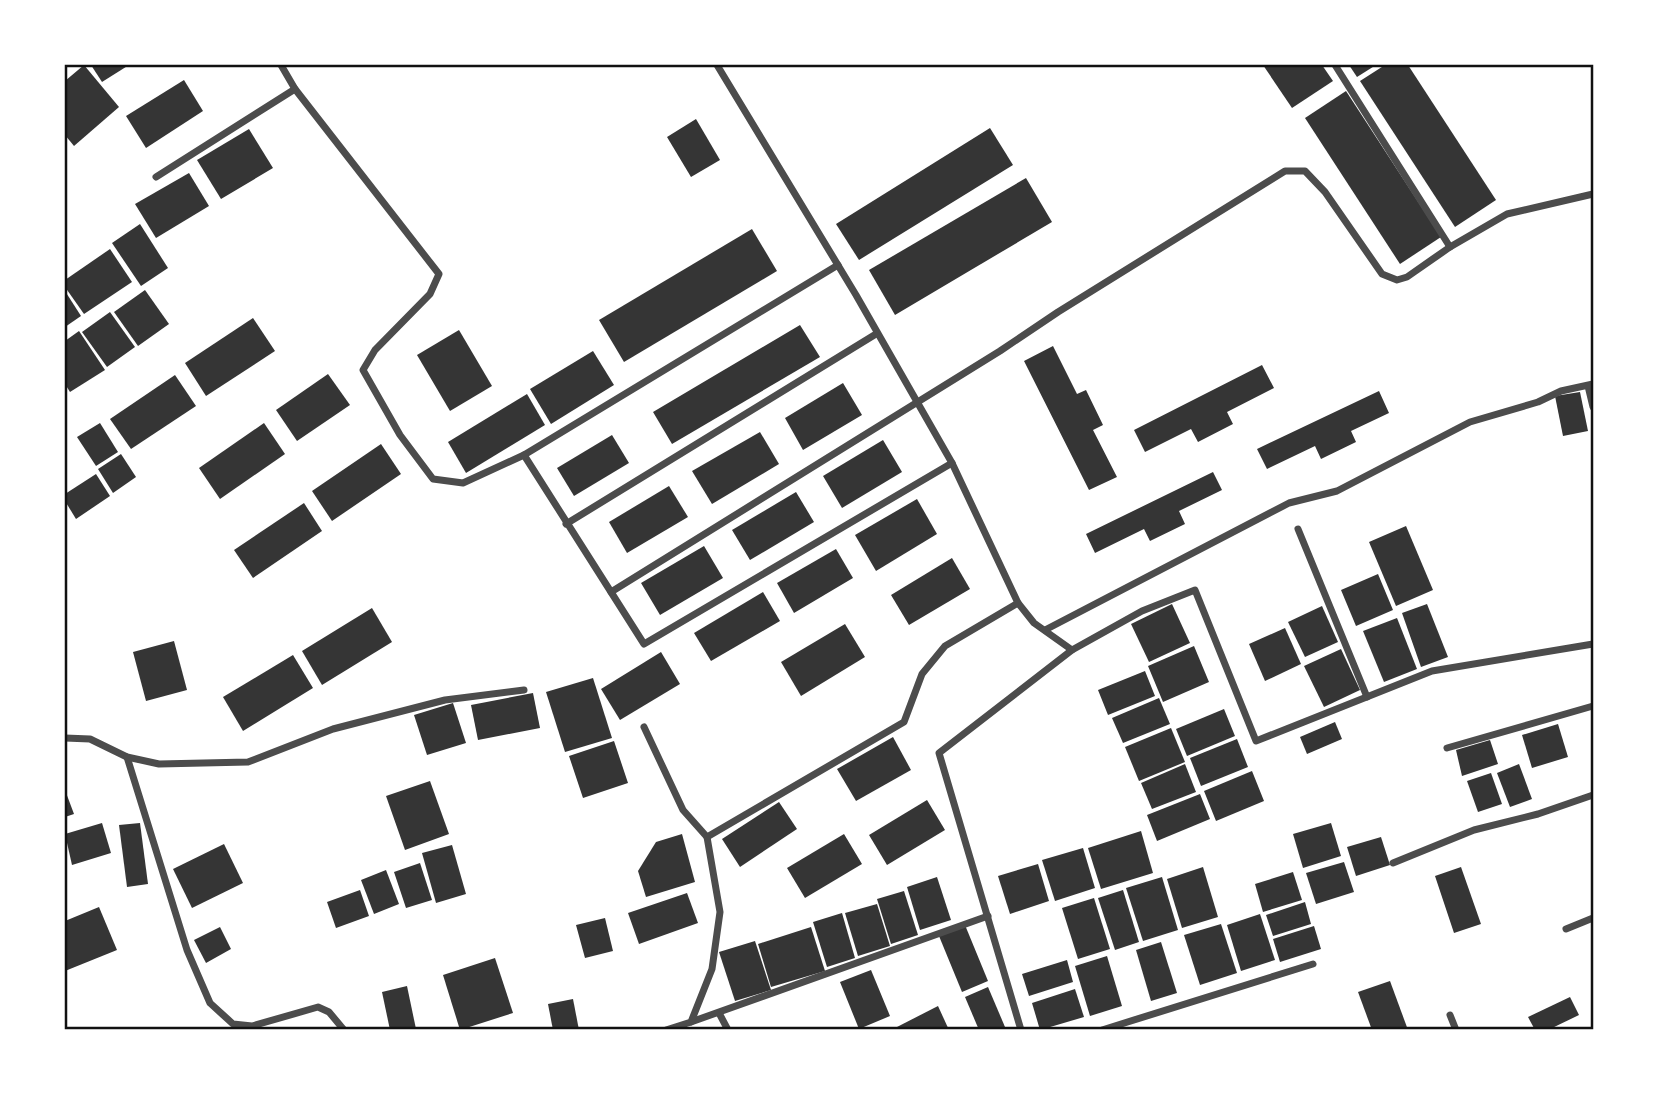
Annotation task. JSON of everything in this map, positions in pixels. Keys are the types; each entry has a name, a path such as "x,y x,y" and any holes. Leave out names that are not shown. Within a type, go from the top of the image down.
{"street":[{"path":"281,65 295,89 439,274 430,294 374,350 363,370 400,435 433,479 463,483 524,455 838,265"},
{"path":"717,65 838,265 952,463 1018,603 1034,622 1072,650"},
{"path":"1335,65 1450,247"},
{"path":"156,177 295,89"},
{"path":"611,592 1285,171 1305,171 1325,192 1382,274 1397,280 1407,277 1450,247 1507,214 1593,194"},
{"path":"566,524 876,334"},
{"path":"1045,630 1289,503 1337,491 1470,422 1538,402 1561,391 1591,385 1593,407"},
{"path":"524,455 644,644 952,463"},
{"path":"1298,529 1367,697"},
{"path":"1021,1030 939,754 1072,650 1142,611 1195,590 1256,741 1432,671 1593,644"},
{"path":"707,837 904,722 922,674 945,646 1018,603"},
{"path":"65,738 90,739 127,757 159,764 248,762 333,729 445,700 524,690"},
{"path":"1447,748 1593,706"},
{"path":"644,727 683,810 707,837 720,912 712,969 691,1022"},
{"path":"127,757 187,950 210,1003 233,1024 252,1026 318,1007 329,1012 344,1030"},
{"path":"1393,863 1474,830 1538,814 1593,796"},
{"path":"666,1030 988,916"},
{"path":"1566,929 1593,918"},
{"path":"1102,1030 1313,964"},
{"path":"719,1013 728,1030"},
{"path":"1450,1015 1456,1030"}],"building":[{"path":"84,65 119,107 74,146 65,135 65,81"},
{"path":"91,65 129,65 102,82"},
{"path":"1263,65 1322,65 1333,81 1292,108"},
{"path":"1349,65 1376,65 1357,77"},
{"path":"1385,65 1408,65 1496,200 1455,227 1360,81"},
{"path":"184,80 203,111 146,148 126,116"},
{"path":"1346,91 1441,237 1400,264 1305,118"},
{"path":"696,119 720,160 691,177 667,137"},
{"path":"990,128 1013,165 859,260 836,224"},
{"path":"249,129 273,168 221,199 197,160"},
{"path":"189,173 209,206 156,238 135,204"},
{"path":"1026,178 1052,222 895,315 869,270"},
{"path":"140,224 168,268 141,286 112,243"},
{"path":"752,229 777,271 624,362 599,320"},
{"path":"110,249 132,282 84,314 65,287 65,280"},
{"path":"145,290 169,324 138,346 114,312"},
{"path":"65,291 81,316 65,327"},
{"path":"110,312 135,347 107,367 82,332"},
{"path":"253,318 275,351 206,396 185,363"},
{"path":"800,325 820,357 672,444 653,412"},
{"path":"459,330 492,386 450,411 417,355"},
{"path":"79,331 105,370 70,392 65,384 65,341"},
{"path":"1053,346 1077,394 1086,390 1103,425 1093,430 1117,477 1089,490 1024,361"},
{"path":"593,351 614,385 551,424 530,389"},
{"path":"1262,365 1274,388 1227,412 1233,424 1198,442 1191,429 1145,452 1134,430"},
{"path":"328,374 350,405 297,441 276,410"},
{"path":"175,375 196,406 131,449 110,419"},
{"path":"843,383 862,415 803,450 785,418"},
{"path":"1379,391 1389,413 1351,431 1356,442 1321,459 1315,446 1267,469 1257,449"},
{"path":"1580,392 1588,431 1563,436 1555,396"},
{"path":"527,394 545,425 466,473 448,442"},
{"path":"100,423 118,452 96,466 77,437"},
{"path":"264,423 285,454 220,499 199,468"},
{"path":"760,432 779,464 712,504 692,471"},
{"path":"612,435 629,463 574,496 557,468"},
{"path":"883,440 902,472 842,508 823,476"},
{"path":"381,444 401,474 332,521 312,491"},
{"path":"121,454 136,477 113,493 98,469"},
{"path":"1213,472 1222,490 1179,511 1185,524 1150,541 1144,529 1095,553 1086,534"},
{"path":"96,474 110,496 76,519 65,501 65,494"},
{"path":"669,486 688,517 627,553 609,522"},
{"path":"796,492 814,522 750,560 732,530"},
{"path":"917,499 937,534 876,571 855,535"},
{"path":"304,503 322,531 253,578 234,550"},
{"path":"1406,526 1433,590 1396,606 1369,542"},
{"path":"704,546 723,578 660,615 641,583"},
{"path":"836,549 853,578 794,613 777,583"},
{"path":"952,558 970,589 909,625 891,595"},
{"path":"1378,574 1393,610 1356,626 1341,590"},
{"path":"763,592 780,621 711,661 694,633"},
{"path":"1172,604 1190,643 1149,662 1131,624"},
{"path":"1427,604 1448,657 1421,667 1402,613"},
{"path":"1322,606 1338,642 1305,657 1288,622"},
{"path":"372,608 392,642 322,685 302,651"},
{"path":"1397,618 1417,669 1384,682 1363,631"},
{"path":"845,624 865,657 801,696 781,662"},
{"path":"1285,628 1301,664 1265,681 1249,644"},
{"path":"174,641 187,690 146,701 133,652"},
{"path":"1194,646 1209,682 1163,702 1148,666"},
{"path":"1341,649 1360,690 1324,707 1304,666"},
{"path":"661,652 680,684 620,720 601,689"},
{"path":"293,655 313,688 243,731 223,697"},
{"path":"1145,671 1155,696 1108,715 1098,690"},
{"path":"593,678 612,738 565,752 546,692"},
{"path":"533,693 540,728 478,740 471,705"},
{"path":"1159,698 1170,724 1123,743 1112,718"},
{"path":"453,703 466,743 427,755 414,715"},
{"path":"1224,709 1235,736 1187,756 1176,729"},
{"path":"1335,722 1342,739 1307,754 1300,737"},
{"path":"1558,724 1568,757 1532,768 1522,735"},
{"path":"1171,728 1185,762 1139,781 1125,747"},
{"path":"893,737 911,770 856,801 837,769"},
{"path":"1237,739 1248,767 1201,786 1190,758"},
{"path":"1490,740 1498,764 1462,776 1456,750"},
{"path":"614,741 628,783 583,798 569,756"},
{"path":"1185,764 1196,792 1152,809 1141,783"},
{"path":"1519,764 1532,799 1510,807 1497,773"},
{"path":"1252,771 1264,801 1216,821 1204,791"},
{"path":"1491,773 1502,804 1478,812 1467,781"},
{"path":"430,781 449,834 405,850 386,796"},
{"path":"65,790 74,814 65,817"},
{"path":"1200,794 1210,819 1157,841 1147,815"},
{"path":"927,800 945,830 887,865 869,835"},
{"path":"779,802 797,829 740,867 722,839"},
{"path":"102,823 111,853 72,865 65,834"},
{"path":"140,823 148,884 127,887 119,825"},
{"path":"1331,823 1341,856 1303,868 1293,834"},
{"path":"1141,831 1153,873 1101,889 1088,848"},
{"path":"682,834 695,882 646,897 638,871 656,842"},
{"path":"844,834 862,864 805,898 787,868"},
{"path":"1381,837 1390,865 1356,876 1347,847"},
{"path":"224,844 243,883 192,908 173,869"},
{"path":"452,845 466,894 436,903 422,853"},
{"path":"1083,848 1095,888 1055,901 1042,860"},
{"path":"1344,862 1354,892 1316,904 1306,873"},
{"path":"420,863 432,900 406,908 394,872"},
{"path":"1038,864 1049,901 1010,914 998,876"},
{"path":"1203,867 1218,917 1182,928 1167,879"},
{"path":"1461,867 1481,924 1454,933 1435,876"},
{"path":"386,870 399,904 374,914 361,880"},
{"path":"1293,872 1302,900 1263,912 1255,884"},
{"path":"937,877 951,920 920,930 907,887"},
{"path":"1162,877 1178,930 1143,941 1126,888"},
{"path":"360,890 369,916 336,928 327,902"},
{"path":"1123,890 1139,942 1115,950 1098,898"},
{"path":"904,891 918,935 891,944 877,899"},
{"path":"687,893 698,923 639,944 628,913"},
{"path":"1094,898 1110,949 1078,959 1062,908"},
{"path":"1305,902 1311,924 1273,936 1266,915"},
{"path":"877,904 890,946 858,956 845,913"},
{"path":"99,907 117,950 65,971 65,921"},
{"path":"842,913 855,958 827,967 813,922"},
{"path":"1260,914 1275,960 1241,971 1227,925"},
{"path":"605,918 613,951 585,958 576,925"},
{"path":"1221,924 1237,973 1200,985 1184,935"},
{"path":"965,925 988,981 962,992 939,936"},
{"path":"1314,926 1321,949 1280,962 1273,939"},
{"path":"220,927 231,949 206,963 194,940"},
{"path":"811,927 825,971 771,987 758,944"},
{"path":"755,941 771,990 735,1001 719,952"},
{"path":"1161,942 1177,993 1151,1001 1136,950"},
{"path":"1107,956 1122,1006 1090,1016 1075,966"},
{"path":"495,958 513,1013 460,1030 443,975"},
{"path":"1067,960 1073,982 1029,996 1022,974"},
{"path":"871,970 890,1016 859,1029 840,982"},
{"path":"1390,981 1408,1030 1372,1030 1358,992"},
{"path":"407,986 416,1029 390,1030 382,992"},
{"path":"988,987 1005,1027 979,1030 965,997"},
{"path":"1075,989 1084,1017 1040,1030 1032,1003"},
{"path":"1570,997 1579,1015 1548,1030 1535,1030 1528,1017"},
{"path":"573,999 579,1030 553,1030 548,1004"},
{"path":"938,1006 949,1030 896,1030 895,1028"}]}
